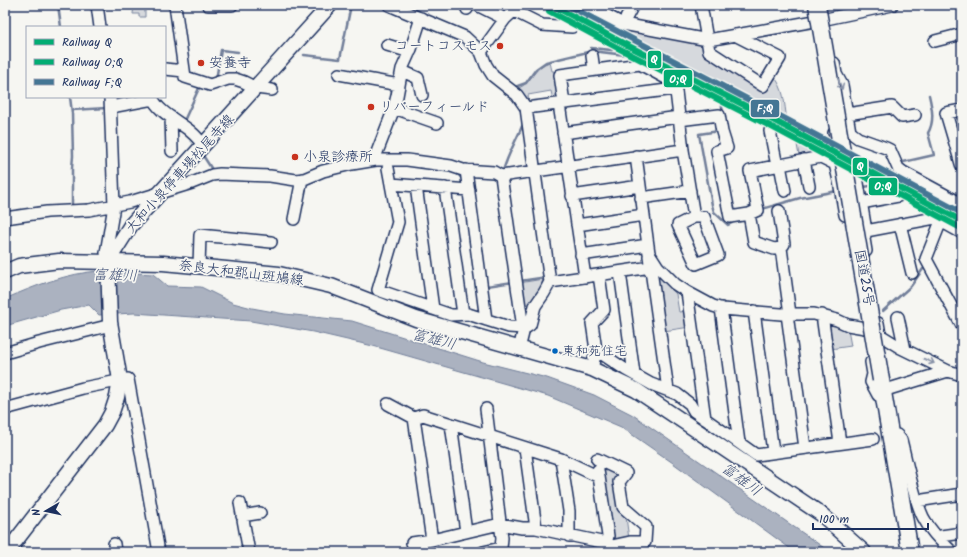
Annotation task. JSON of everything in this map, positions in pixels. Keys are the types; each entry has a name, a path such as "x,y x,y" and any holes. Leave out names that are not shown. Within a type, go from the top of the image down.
{"highway":[{"name":"国道25号","path":"816,5 910,552"}],"main road":[{"name":"大和小泉停車場松尾寺線","path":"107,264 131,225 330,5"},
{"name":"奈良大和郡山斑鳩線","path":"5,272 19,266 59,261 107,264 199,266 279,274 327,285 355,294 416,319 592,369 636,390 688,424 821,514 864,552"},
{"path":"7,552 105,425 112,412 117,397 120,380 110,324 107,264"}],"street":[{"path":"97,5 100,26"},
{"path":"175,5 185,76 210,85 228,79 235,79 256,88 272,90"},
{"path":"208,5 232,5"},
{"path":"388,168 398,222 378,290 451,315 468,314 523,329 530,325 535,306 544,293 549,279 526,108 517,95 493,76 486,65 481,52 465,37 389,5"},
{"path":"586,5 623,24 708,40 826,19 892,5"},
{"path":"623,24 633,5"},
{"path":"702,5 709,51 763,86 780,58 735,35"},
{"path":"809,5 830,126 836,134 850,132"},
{"path":"824,5 834,68 842,85 850,132 858,138 890,150 898,168 903,172 962,204"},
{"path":"471,6 504,19"},
{"path":"481,52 504,19 517,8 542,25 572,27"},
{"path":"374,160 394,108 402,72 421,18"},
{"path":"935,40 962,34"},
{"path":"387,45 410,52"},
{"path":"592,56 594,70"},
{"path":"584,274 563,133 560,75 640,64 675,83 683,150 694,217"},
{"path":"820,70 834,68"},
{"path":"166,69 184,71"},
{"path":"402,72 418,78 422,95"},
{"path":"339,74 399,85"},
{"path":"526,108 675,89"},
{"path":"107,264 106,253 113,206 111,102 153,98 160,108 204,145"},
{"path":"847,114 892,107 902,117 915,115"},
{"path":"394,108 437,123"},
{"path":"962,110 946,112 959,145 962,167"},
{"path":"563,133 679,118 719,115 727,148 717,151 730,217 748,214 758,210 750,171 821,157 835,164 855,266 873,374 871,382 878,395 882,387 889,389 948,371"},
{"path":"171,117 172,151"},
{"path":"770,131 785,191"},
{"path":"5,218 42,212 89,210 113,206 162,192 212,175 220,174 270,176 301,182 323,171 374,160 407,160 451,166 466,170 494,172 501,176 568,165 683,150"},
{"path":"636,156 668,390"},
{"path":"804,160 809,186"},
{"path":"466,170 466,189 486,320"},
{"path":"501,176 523,329 519,349"},
{"path":"839,181 857,177 866,231 864,239 880,335 948,371 962,375"},
{"path":"294,219 301,182"},
{"path":"391,184 466,189"},
{"path":"416,186 433,308"},
{"path":"572,196 640,186"},
{"path":"445,188 463,314"},
{"path":"641,198 690,191"},
{"path":"861,203 898,196"},
{"path":"779,211 784,244 781,248 788,317 805,448"},
{"path":"748,214 754,242 774,249 781,248"},
{"path":"577,225 644,215"},
{"path":"866,231 935,218 960,235"},
{"path":"941,221 926,259 962,326"},
{"path":"900,224 912,273"},
{"path":"199,266 200,236 271,242"},
{"path":"648,249 658,266 688,296 721,312 822,320 865,328"},
{"path":"582,255 648,249"},
{"path":"855,266 868,264"},
{"path":"549,279 584,274 599,275 651,267"},
{"path":"620,272 634,374"},
{"path":"592,369 596,350 592,323 604,310 599,275"},
{"path":"688,296 705,419"},
{"path":"721,312 739,443"},
{"path":"755,315 774,452"},
{"path":"898,317 905,347"},
{"path":"822,320 840,443"},
{"path":"5,353 110,324"},
{"path":"596,350 634,374 677,394 690,404 694,411 756,455 873,438"},
{"path":"5,409 83,388 128,379 159,552"},
{"path":"388,404 414,418 423,415 561,459 599,477"},
{"path":"484,552 501,548 500,524 488,436 486,409"},
{"path":"414,418 432,540"},
{"path":"451,424 466,532"},
{"path":"890,436 897,435 901,440 917,501 923,517 937,537 952,552"},
{"path":"525,448 536,528"},
{"path":"561,459 569,511 569,536"},
{"path":"412,543 432,540 500,524 522,528 536,528 569,536 607,548 630,542 644,542 646,527 622,507 619,482 626,473 597,459 608,536 607,548"},
{"path":"917,501 962,494"},
{"path":"240,503 249,552"},
{"path":"242,516 260,513"},
{"path":"941,536 962,533"}],"shaded area":[{"path":"134,5 145,5 145,17 139,17 139,14 133,14"},
{"path":"632,29 706,44 763,89 773,75 782,91 787,120 628,36"},
{"path":"550,62 552,71 554,71 557,94 553,100 551,91 528,95 529,103 524,99 519,88 528,82 540,67"},
{"path":"796,139 818,152 799,156"},
{"path":"658,275 676,294 679,312 687,311 690,327 664,331"},
{"path":"543,279 540,290 527,317 519,283"},
{"path":"828,324 848,330 851,346 830,349"},
{"path":"605,466 620,473 629,539 616,542 611,538 601,470"}],"water":[{"name":"富雄川","path":"99,271 153,274 167,286 201,287 233,303 252,308 285,314 352,321 483,362 547,378 594,395 633,415 830,552 795,552 621,427 548,396 373,346 313,332 251,321 134,313 99,315 89,305 61,310 5,326 5,299 63,277"}],"waterway":[{"path":"58,5 61,26"},
{"path":"304,55 340,59 351,5"},
{"path":"591,48 612,50 616,43"},
{"path":"216,80 221,50 238,52"},
{"path":"512,88 526,83 536,69 546,62 592,51 625,55 629,53 641,59"},
{"path":"676,78 721,101 723,113"},
{"path":"183,123 200,86"},
{"path":"899,163 934,155 928,133 932,124 932,110 929,95"},
{"path":"70,98 73,156 72,208"},
{"path":"72,110 107,108"},
{"path":"502,170 503,171 523,124"},
{"path":"719,131 699,134 714,212 728,225 732,223"},
{"path":"202,154 213,171"},
{"path":"456,172 463,180"},
{"path":"864,187 870,186 875,182"},
{"path":"762,209 800,198 837,191"},
{"path":"883,311 911,286 923,269"},
{"path":"520,281 547,277"},
{"path":"485,285 487,286 513,282"},
{"path":"674,290 684,296"}],"rail line":[{"name":"Q","path":"552,5 773,120 962,221"},
{"name":"F;Q","path":"567,5 962,213"},
{"name":"O;Q","path":"549,11 770,126 959,227"}],"place":[{"name":"コートコスモス","path":"500,46"},
{"name":"安養寺","path":"201,63"},
{"name":"リバーフィールド","path":"371,107"},
{"name":"小泉診療所","path":"295,157"},
{"name":"東和苑住宅","path":"555,351"}]}
